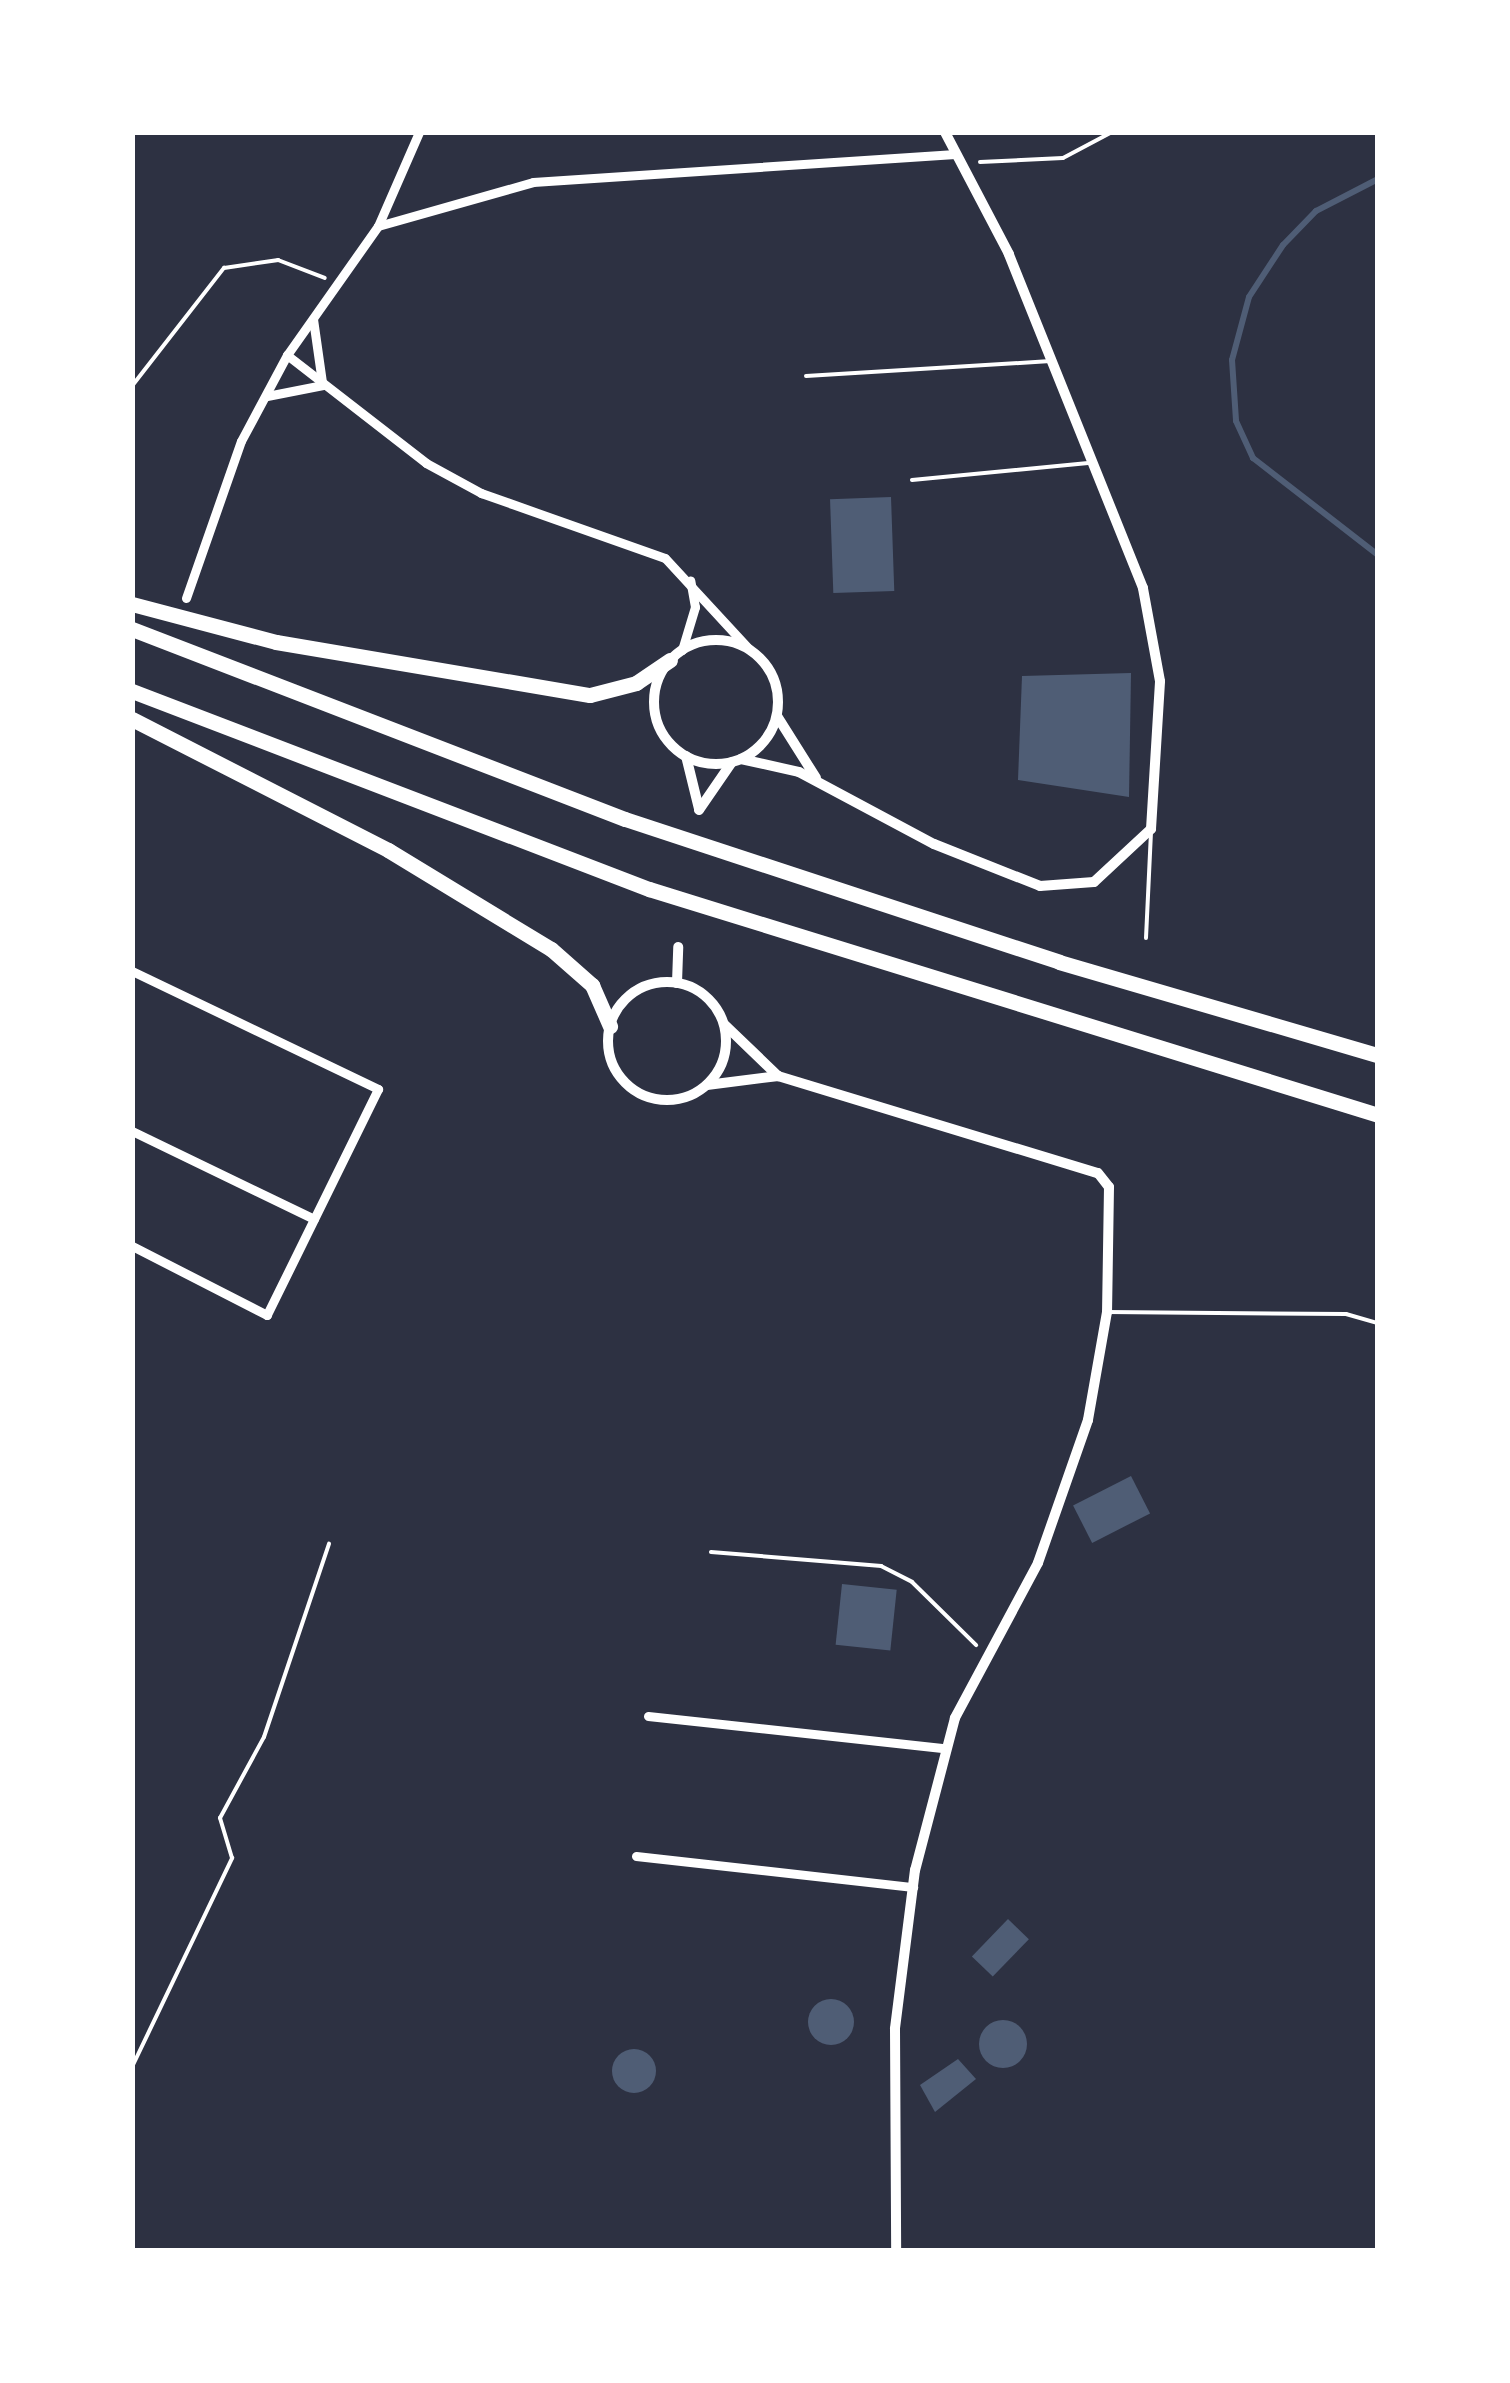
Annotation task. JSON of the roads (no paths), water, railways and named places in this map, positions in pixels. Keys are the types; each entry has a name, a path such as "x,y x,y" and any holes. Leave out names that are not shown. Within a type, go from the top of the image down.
{"highway":[{"path":"132,604 276,642 590,694 636,682 676,655"},
{"path":"132,629 625,819 1059,962 1378,1055"},
{"path":"132,691 649,890 1378,1115"},
{"path":"132,718 388,850 552,949 592,986 610,1026"}],"street":[{"path":"186,598 265,396 287,355 378,226 419,132"},
{"path":"686,756 772,760 818,780 934,844 1040,886 1094,882 1151,829 1156,637 1051,362 945,132"},
{"path":"378,226 534,182 958,159"},
{"path":"313,319 323,385"},
{"path":"287,355 323,385 481,493 640,548 689,578 774,678 777,716 818,780"},
{"path":"265,396 323,385"},
{"path":"689,578 695,607 654,712 686,756 699,810 777,716"},
{"path":"676,655 716,640 749,650"},
{"path":"677,983 678,947"},
{"path":"132,970 378,1089 268,1315 132,1246"},
{"path":"778,1076 724,1025 707,997 677,983 628,997 610,1026 612,1063 636,1091 672,1100 707,1085 778,1076 1098,1173 1111,1208 1107,1312 1088,1420 1038,1563 987,1656 944,1748 914,1887 895,2029 896,2250"},
{"path":"707,1085 724,1057 724,1025"},
{"path":"132,1131 314,1219"},
{"path":"648,1716 944,1748"},
{"path":"636,1856 914,1887"}],"lane":[{"path":"806,376 1051,362"},
{"path":"912,480 1092,463"},
{"path":"1146,938 1151,829"},
{"path":"1107,1312 1346,1314 1378,1324"},
{"path":"132,2067 232,1858 220,1818 264,1737 329,1544"}],"water":[{"path":"891,497 894,591 833,593 830,499"},
{"path":"1131,673 1129,797 1018,780 1022,676"},
{"path":"1131,1476 1150,1513 1092,1543 1073,1506"},
{"path":"842,1584 897,1590 890,1650 836,1645"},
{"path":"1008,1919 1029,1939 993,1977 972,1956"},
{"path":"831,1999 847,2006 854,2022 847,2038 831,2045 815,2038 808,2022 815,2006"},
{"path":"1003,2020 1020,2027 1027,2044 1020,2061 1003,2068 986,2061 979,2044 986,2027"},
{"path":"634,2049 649,2056 656,2071 649,2086 634,2093 619,2086 612,2071 619,2056"},
{"path":"958,2059 976,2079 935,2112 920,2085"}],"waterway":[{"path":"1378,179 1316,211 1283,245 1249,297 1232,360 1236,421 1253,458 1378,555"}]}
